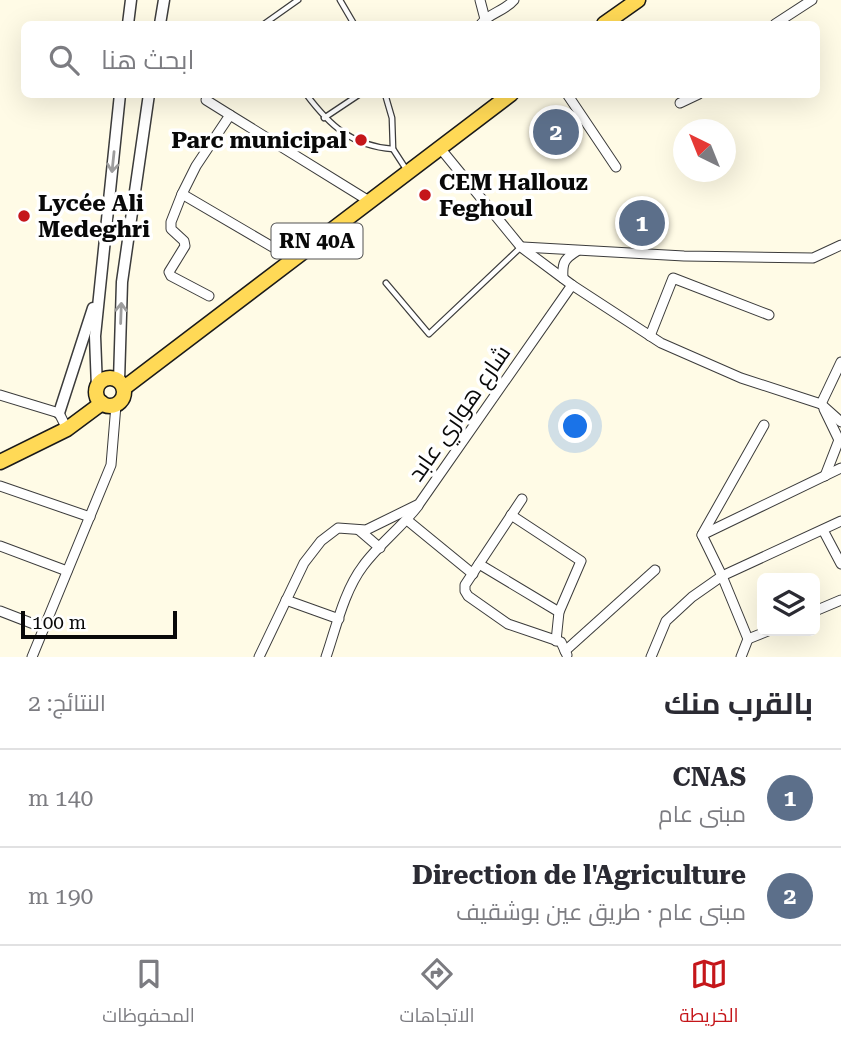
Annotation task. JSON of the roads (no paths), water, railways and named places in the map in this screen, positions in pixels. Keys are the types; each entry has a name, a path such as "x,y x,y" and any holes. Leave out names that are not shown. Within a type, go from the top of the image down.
{"main road":[{"path":"608,21 638,0"},
{"name":"RN 40A","path":"121,384 293,259 506,98"},
{"name":"RN 40A","path":"97,388 105,379 121,384"},
{"name":"RN 40A","path":"0,462 123,398 121,384"},
{"path":"97,388 97,395 109,404"}],"street":[{"path":"128,21 131,0"},
{"path":"160,21 164,0"},
{"path":"480,0 483,21"},
{"path":"485,21 507,8 514,0"},
{"path":"780,21 812,0"},
{"path":"97,388 95,336 120,98"},
{"path":"121,384 122,282 148,98"},
{"path":"570,98 616,167"},
{"path":"680,103 691,98"},
{"path":"206,100 369,201"},
{"path":"209,296 171,276 169,272 185,246 184,241 171,229 171,222 196,166 230,115"},
{"path":"440,148 521,247 572,285 661,343 741,378 821,404 841,415"},
{"path":"182,194 293,259"},
{"path":"521,247 684,256 813,258 841,245"},
{"path":"563,278 562,265 566,258 578,250"},
{"path":"650,336 673,278 769,315"},
{"path":"66,429 59,413 100,285"},
{"name":"شارع هواري عابد","path":"259,657 304,563 321,541 338,528 359,530 386,522 419,504 572,285"},
{"path":"821,404 841,362"},
{"path":"0,395 59,413"},
{"path":"32,657 111,465 109,404"},
{"path":"821,404 841,422"},
{"path":"821,404 839,440 825,477"},
{"path":"702,535 764,425"},
{"path":"702,535 841,468"},
{"path":"0,486 90,517"},
{"path":"522,499 465,585 468,597 508,624 556,640 564,645 568,655 655,570"},
{"path":"326,657 350,589 360,569 419,504"},
{"path":"512,515 581,561 559,612 556,640"},
{"path":"407,520 473,574"},
{"path":"651,657 666,621 692,597 722,576 841,521"},
{"path":"359,530 380,548"},
{"path":"824,530 841,564"},
{"path":"702,535 748,639 741,657"},
{"path":"0,546 67,571"},
{"path":"479,564 559,612"},
{"path":"286,600 340,619"},
{"path":"820,609 841,600"},
{"path":"0,611 44,628"},
{"path":"748,639 757,635"}],"lane":[{"path":"268,21 298,0"},
{"path":"340,0 352,21"},
{"path":"309,98 324,118 355,141 374,148 393,149"},
{"path":"324,118 354,98"},
{"path":"386,98 392,118 393,149 408,172"},
{"path":"386,283 429,334 521,247"}],"place":[{"name":"Direction de l'Agriculture","path":"556,132"},
{"name":"Parc municipal","path":"361,140"},
{"name":"CEM Hallouz Feghoul","path":"425,195"},
{"name":"Lycée Ali Medeghri","path":"24,216"},
{"name":"CNAS","path":"642,223"}]}
